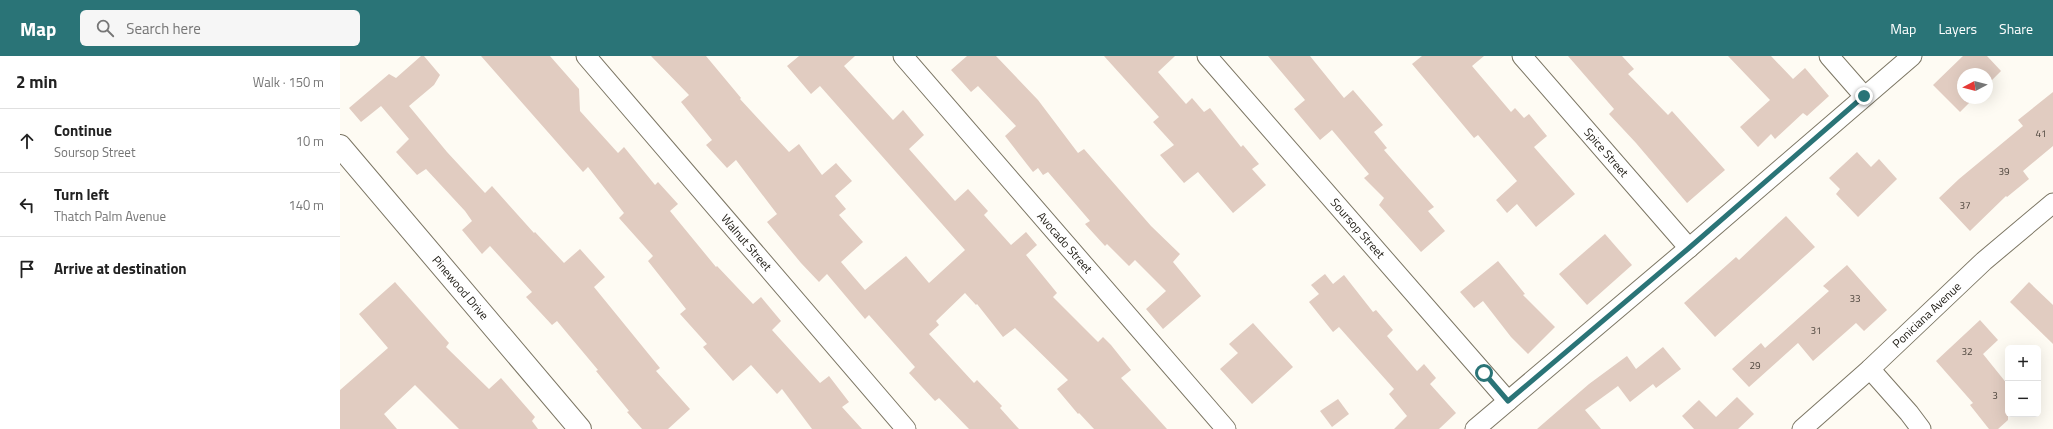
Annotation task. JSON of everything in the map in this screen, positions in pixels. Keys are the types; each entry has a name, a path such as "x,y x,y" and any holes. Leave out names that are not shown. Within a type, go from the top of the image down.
{"main road":[{"name":"Pinewood Drive","path":"340,146 580,429"}],"street":[{"name":"Walnut Street","path":"586,56 906,429"},
{"name":"Avocado Street","path":"903,56 1226,429"},
{"name":"Soursop Street","path":"1207,56 1508,401"},
{"name":"Spice Street","path":"1522,56 1689,248"},
{"path":"1829,56 1864,96"},
{"path":"1475,429 1689,248 1912,56"},
{"name":"Poniciana Avenue","path":"1802,429 1870,369 1984,261 2053,203"},
{"path":"1870,369 1909,413 1921,429"}],"building":[{"path":"421,56 424,56 440,75 434,85 409,106 447,152 485,193 492,186 534,233 535,232 564,263 580,249 605,277 594,287 660,368 656,371 690,409 668,429 642,429 596,371 598,370 557,321 552,325 526,297 532,292 490,246 482,254 462,230 472,221 465,211 426,169 417,175 396,152 409,139 381,106 361,122 349,108 389,74 396,78"},
{"path":"481,56 550,56 579,89 580,111 618,153 624,147 655,185 658,182 678,204 670,211 716,267 717,266 753,304 761,297 781,321 772,330 820,383 829,376 849,402 842,407 862,429 812,429 782,389 777,394 751,365 733,381 703,347 707,344 680,314 686,309 648,261 653,256 619,218 624,213 588,167 583,172"},
{"path":"651,56 706,56 741,98 740,99 789,152 799,144 822,175 836,163 852,181 835,196 846,209 839,215 863,242 841,262 865,290 906,256 929,283 965,250 820,86 811,94 787,66 799,56 855,56 844,66 893,120 903,110 924,135 909,149 955,201 968,189 988,211 984,215 1011,245 1026,232 1037,245 1026,255 1057,293 1053,297 1098,342 1103,337 1111,345 1131,370 1121,378 1167,429 1094,429 1079,413 1078,414 1057,389 1068,380 1015,328 1003,337 977,304 976,305 965,293 936,321 939,325 929,334 974,383 977,380 1002,406 1000,408 1019,429 969,429 939,398 935,401 909,373 915,367 869,315 865,319 827,274 819,282 801,263 767,222 777,214 736,160 727,168 706,145 712,140 681,102 689,95"},
{"path":"967,56 996,56 1038,100 1078,153 1084,149 1151,226 1180,254 1173,262 1201,296 1163,329 1146,309 1166,291 1135,260 1129,266 1107,244 1105,246 1085,224 1090,221 1048,172 1043,175 1038,168 1033,172 1005,136 1016,126 978,86 971,92 951,70"},
{"path":"1104,56 1175,56 1158,72 1186,104 1192,98 1204,112 1210,108 1241,147 1243,145 1259,164 1252,169 1266,185 1233,213 1198,172 1184,183 1160,155 1174,145 1153,122 1159,117"},
{"path":"1268,56 1310,56 1344,98 1353,90 1383,125 1374,132 1387,148 1384,150 1434,207 1428,211 1445,231 1421,252 1379,205 1384,198 1364,178 1369,174 1332,130 1320,140 1294,109 1305,100"},
{"path":"1422,56 1484,56 1472,66 1511,112 1515,108 1524,118 1529,114 1547,136 1534,147 1575,194 1536,227 1517,204 1507,213 1496,200 1517,181 1478,135 1474,138 1412,64"},
{"path":"1568,56 1622,56 1634,69 1628,74 1668,115 1672,111 1725,170 1687,203 1609,114 1614,109"},
{"path":"1728,56 1771,56 1793,79 1805,68 1829,96 1807,116 1803,113 1775,139 1771,134 1758,147 1740,127 1770,100"},
{"path":"1963,56 1987,56 2001,71 1993,79 1993,68 1957,68 1957,104 1968,104 1960,112 1933,85"},
{"path":"2053,92 2053,146 2023,171 2029,179 2007,197 2006,196 1970,231 1939,198 1959,179 2023,126 2018,120"},
{"path":"1857,152 1871,167 1879,159 1897,179 1858,217 1836,194 1840,189 1829,178"},
{"path":"1786,216 1815,247 1715,337 1684,303 1736,257 1739,260"},
{"path":"1605,234 1632,265 1587,305 1559,274"},
{"path":"1498,261 1525,294 1523,295 1555,327 1528,354 1511,337 1483,301 1474,308 1460,292"},
{"path":"1847,265 1887,310 1864,331 1856,323 1813,361 1798,343 1749,387 1732,369 1761,343 1765,348 1829,291 1823,286"},
{"path":"1325,274 1333,284 1344,275 1373,312 1376,310 1393,330 1387,336 1417,371 1424,364 1436,378 1430,384 1456,413 1439,429 1394,429 1407,416 1389,394 1394,389 1339,327 1333,332 1309,302 1319,294 1311,285"},
{"path":"395,282 449,343 446,347 489,389 501,378 535,417 532,421 538,429 459,429 415,385 384,414 397,429 340,429 340,390 388,348 359,314"},
{"path":"2029,282 2053,305 2053,344 2010,302"},
{"path":"1980,320 1998,340 1983,354 2005,381 2005,417 2008,417 2008,420 1998,429 1989,429 1970,405 1973,403 1936,361"},
{"path":"1253,323 1293,367 1252,404 1220,369 1238,353 1229,344"},
{"path":"1663,347 1681,369 1656,388 1653,384 1630,402 1618,386 1585,410 1601,429 1537,429 1589,384 1627,356 1636,369"},
{"path":"1737,397 1754,414 1738,429 1694,429 1682,416 1699,400 1716,417"},
{"path":"1338,399 1349,414 1332,427 1320,411"}],"route":[{"path":"1484,373 1508,401 1689,248 1864,96"}]}
